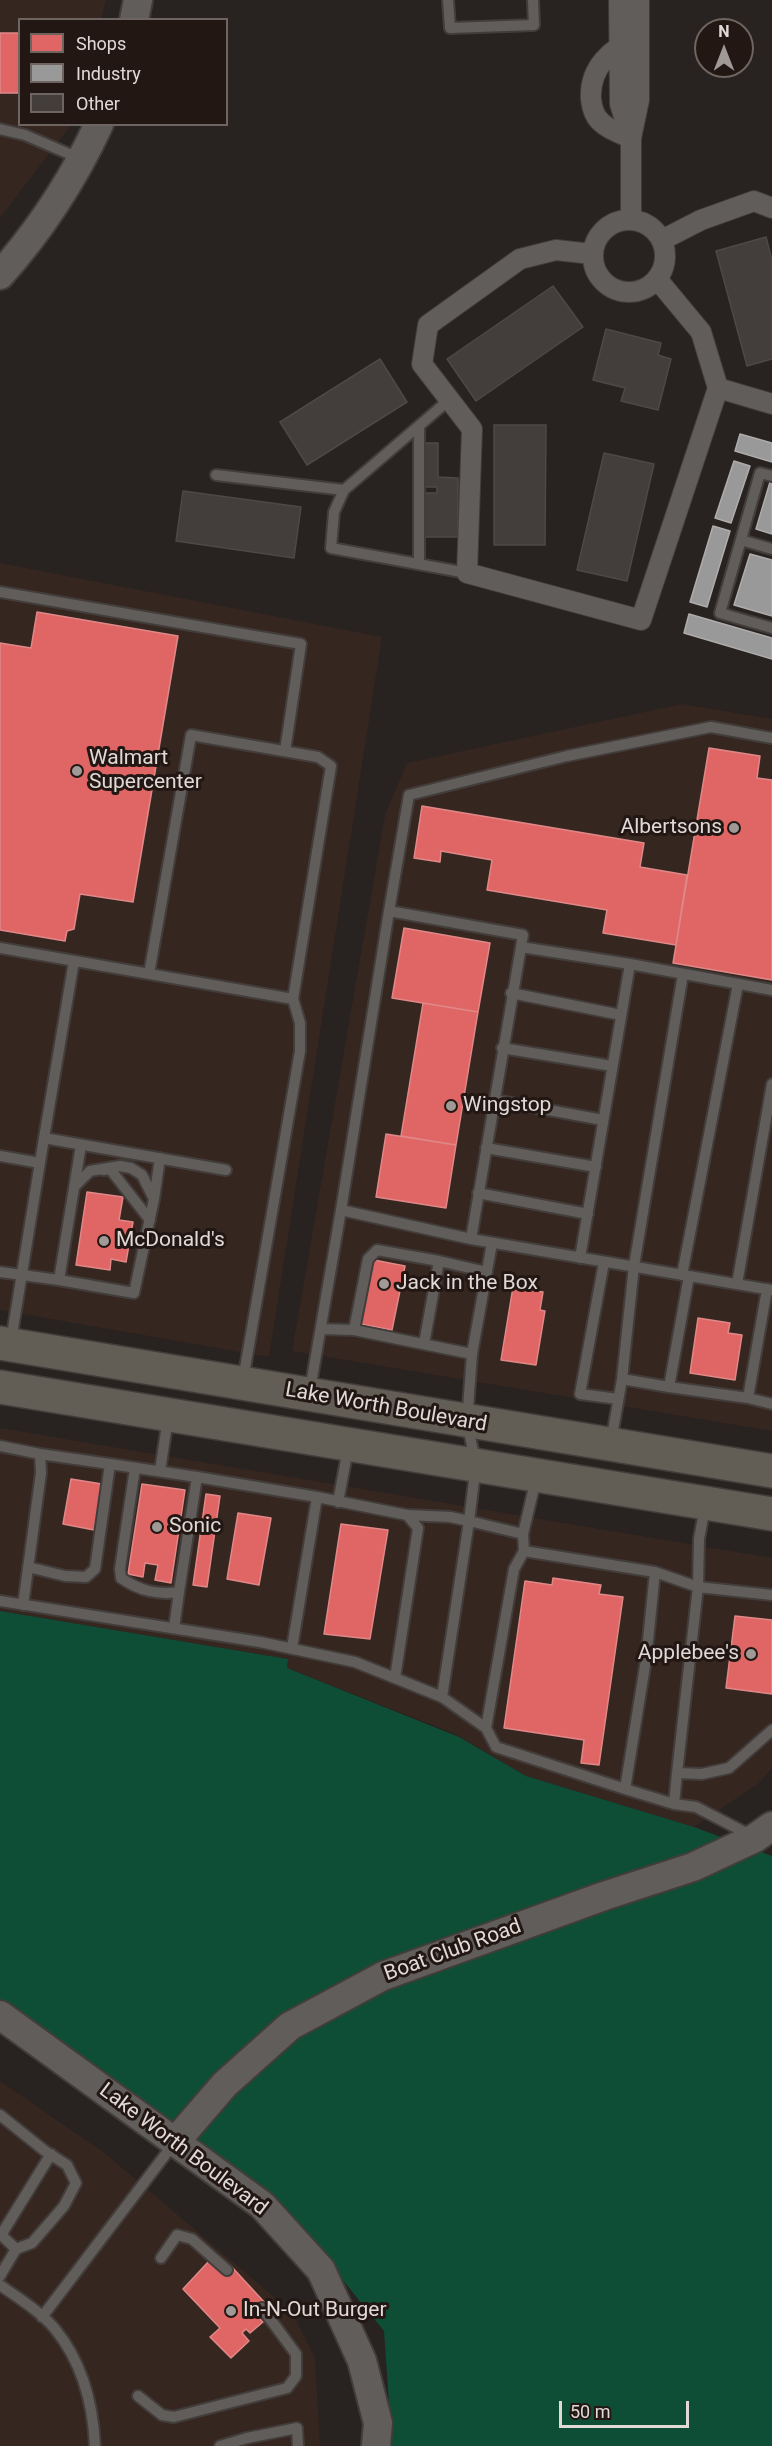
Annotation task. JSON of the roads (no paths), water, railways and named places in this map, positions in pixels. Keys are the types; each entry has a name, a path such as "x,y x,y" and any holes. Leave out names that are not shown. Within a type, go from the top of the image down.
{"highway":[{"name":"Lake Worth Boulevard","path":"2,1371 66,1354 772,1471"},
{"path":"2,1371 13,1373 25,1366 66,1354"},
{"name":"Lake Worth Boulevard","path":"2,1371 168,1415 772,1514"}],"main road":[{"path":"134,18 138,0"},
{"path":"0,275 38,229 82,159 98,126"},
{"name":"Boat Club Road","path":"175,2142 225,2084 290,2026 382,1976 604,1896 693,1867 763,1832"},
{"name":"Lake Worth Boulevard","path":"0,2015 262,2205 321,2270 362,2361 378,2422 376,2446"}],"street":[{"path":"619,0 639,100 631,138 631,219"},
{"path":"631,138 602,124 592,109 590,88 597,68 629,41 639,0"},
{"path":"662,240 701,220 754,201 772,208"},
{"path":"631,219 645,222 662,240 666,251 665,264 657,279 641,290 629,292 617,290 607,285 598,276 592,254 601,232 610,224 631,219"},
{"path":"592,254 556,250 520,259 428,325 423,364 471,429 467,573 641,620 718,388 701,332 657,279"},
{"path":"718,388 772,404"}],"lane":[{"path":"448,0 450,28 534,25 532,0"},
{"path":"0,129 25,135 82,159"},
{"path":"449,400 344,490 334,512 331,548 467,573"},
{"path":"418,564 419,426"},
{"path":"772,477 760,473 720,613 772,628"},
{"path":"216,476 344,490"},
{"path":"741,540 772,549"},
{"path":"0,592 301,644 285,751"},
{"path":"309,1395 410,795 567,756 711,727 772,738"},
{"path":"149,974 191,735 318,757 331,766 292,999 300,1023 300,1051 242,1384"},
{"path":"389,911 523,935 471,1239"},
{"path":"521,947 772,990"},
{"path":"0,948 292,999"},
{"path":"2,1371 22,1274 74,961"},
{"path":"580,1258 630,964"},
{"path":"611,1444 634,1266 683,974"},
{"path":"669,1387 686,1275 738,984"},
{"path":"512,993 621,1015"},
{"path":"502,1048 612,1066"},
{"path":"737,1284 772,1084"},
{"path":"494,1100 603,1120"},
{"path":"44,1138 226,1170"},
{"path":"59,1280 81,1145"},
{"path":"486,1148 596,1167"},
{"path":"0,1156 40,1162"},
{"path":"0,1272 134,1293 150,1220 160,1158"},
{"path":"74,1187 90,1171 120,1166 131,1168 142,1175 154,1199"},
{"path":"90,1171 110,1170 150,1220"},
{"path":"478,1193 588,1214"},
{"path":"341,1210 492,1243 770,1289 748,1398"},
{"path":"442,1697 476,1465 467,1422 472,1353 492,1243"},
{"path":"354,1330 368,1259 377,1250 487,1272"},
{"path":"424,1344 439,1261"},
{"path":"604,1262 580,1394 618,1398"},
{"path":"321,1329 354,1330 472,1353"},
{"path":"621,1379 748,1398 772,1404"},
{"path":"160,1471 168,1415"},
{"path":"338,1502 348,1443"},
{"path":"0,1446 317,1497 407,1515 450,1517 523,1534"},
{"path":"23,1605 41,1473 40,1454"},
{"path":"28,1567 65,1576 86,1577 95,1569 110,1464"},
{"path":"135,1468 120,1569 121,1578 136,1588 162,1594 179,1592"},
{"path":"486,1728 514,1569 524,1551 523,1534 537,1476"},
{"path":"174,1628 197,1478"},
{"path":"292,1648 317,1497"},
{"path":"674,1804 698,1587 699,1539 706,1503"},
{"path":"394,1678 418,1528 407,1515"},
{"path":"524,1551 655,1572 698,1587 772,1595"},
{"path":"626,1789 646,1660 655,1572"},
{"path":"0,1601 292,1648 355,1662 442,1697 486,1728 496,1747 674,1804 696,1807 763,1832"},
{"path":"677,1773 702,1774 729,1768 772,1730"},
{"path":"0,2115 67,2164 76,2183 64,2206 32,2243 16,2249 0,2276"},
{"path":"42,2317 175,2142"},
{"path":"16,2249 0,2234 51,2154"},
{"path":"161,2258 177,2235 192,2239 227,2270"},
{"path":"0,2285 54,2328 73,2357 87,2390 94,2422 95,2446"},
{"path":"138,2396 162,2415 174,2417 287,2388 296,2376 296,2354 262,2308"},
{"path":"220,2446 297,2428 298,2446"}],"place":[{"name":"Walmart Supercenter","path":"77,771"},
{"name":"Albertsons","path":"734,828"},
{"name":"Wingstop","path":"451,1106"},
{"name":"McDonald's","path":"104,1241"},
{"name":"Jack in the Box","path":"384,1284"},
{"name":"Sonic","path":"157,1527"},
{"name":"Applebee's","path":"751,1654"},
{"name":"In-N-Out Burger","path":"231,2311"}]}
